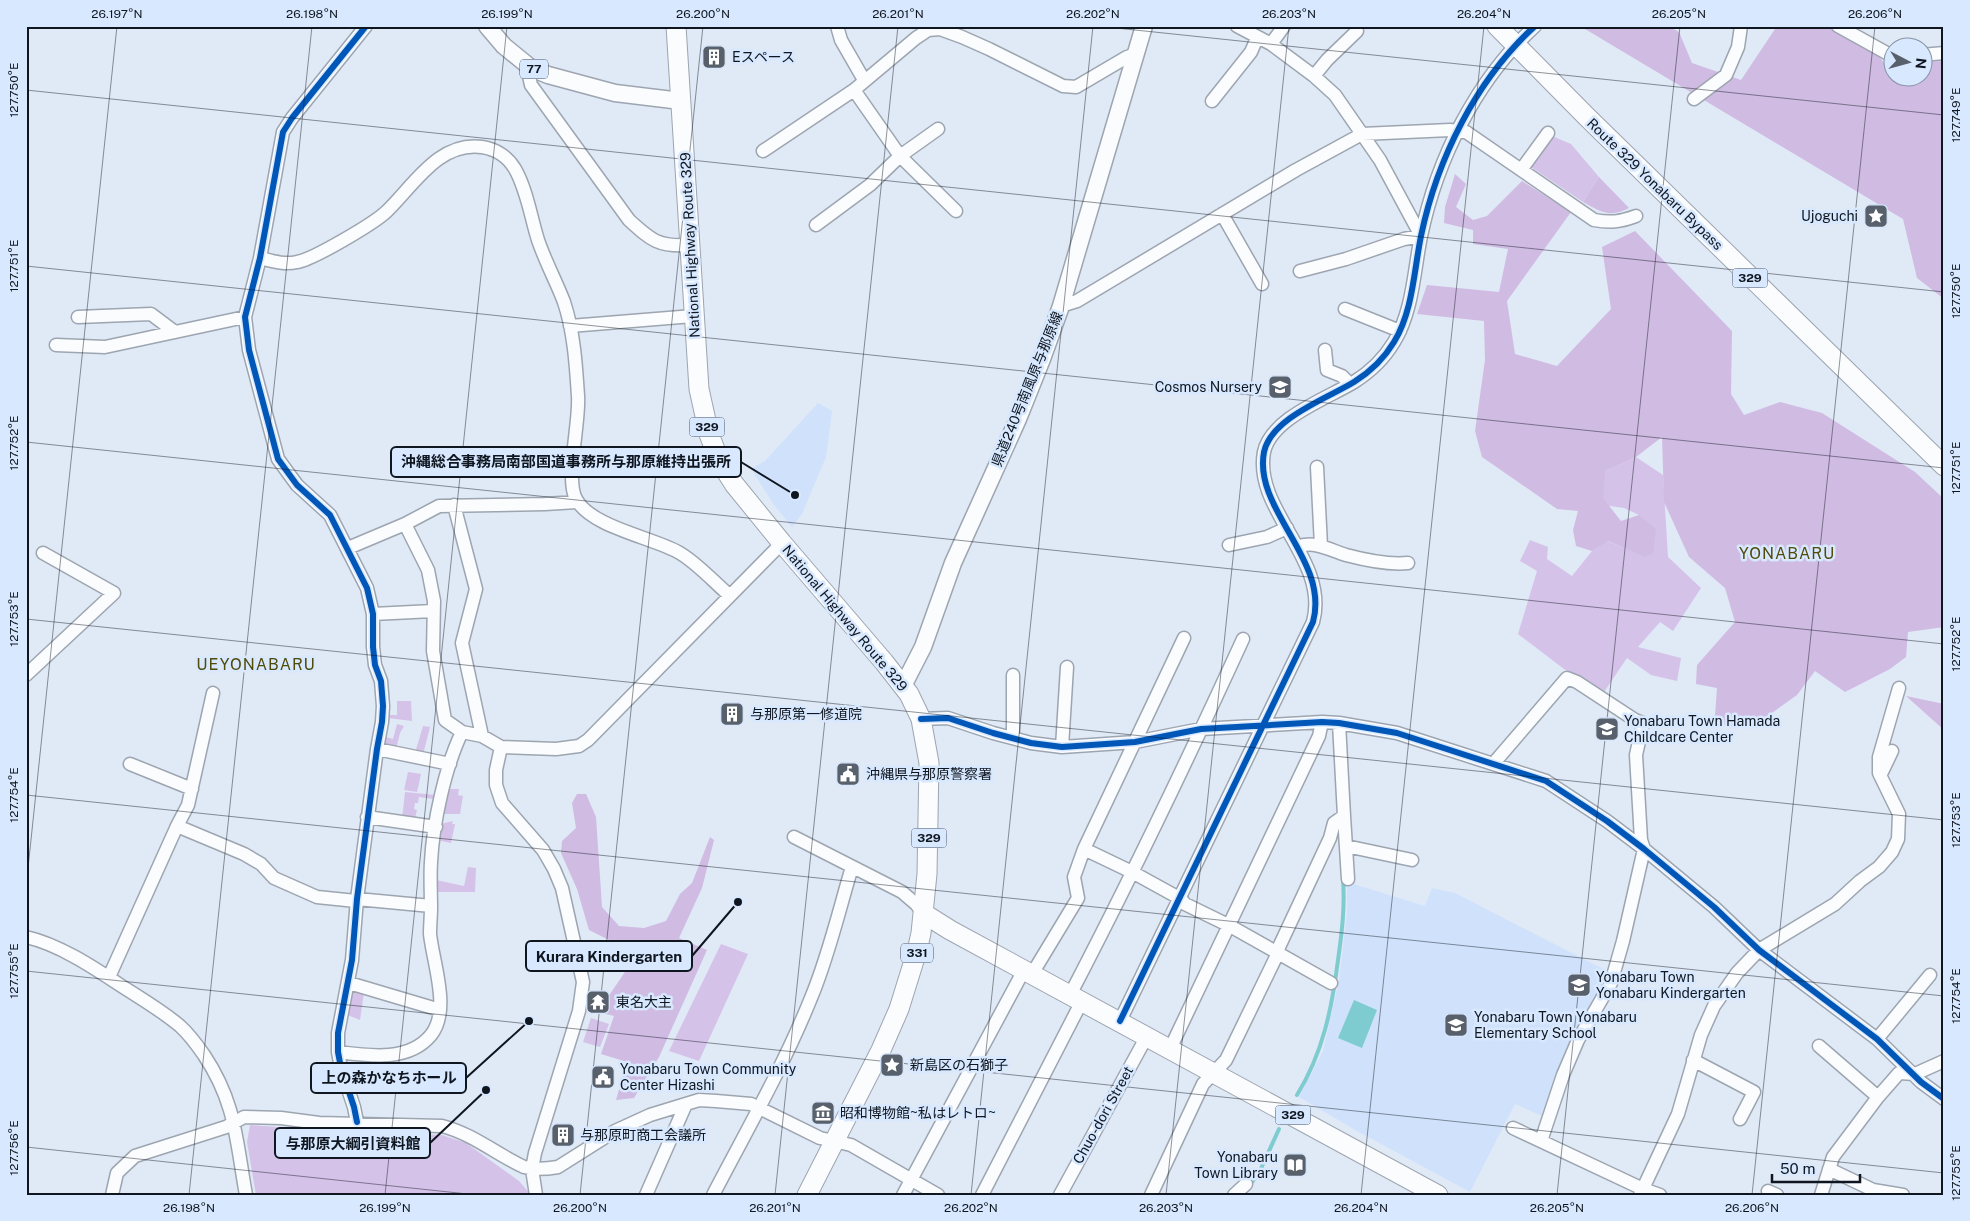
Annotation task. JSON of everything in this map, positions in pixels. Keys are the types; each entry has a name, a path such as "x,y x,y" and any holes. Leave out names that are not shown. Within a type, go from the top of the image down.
{"highway":[{"name":"National Highway Route 329","path":"676,26 693,316 699,390 708,434 734,484 884,662 915,704 925,732 929,772 927,874 923,913"},
{"name":"Route 329 Yonabaru Bypass","path":"1497,26 1944,466"},
{"name":"329","path":"923,913 950,930 1438,1195"},
{"name":"331","path":"807,1195 874,1067 899,1010 917,952 923,913"}],"main road":[{"name":"77","path":"487,26 504,46 531,68 572,83 615,93 681,101"},
{"name":"県道240号南風原与那原線","path":"903,686 923,647 953,564 1018,419 1042,359 1061,306 1144,26"}],"street":[{"path":"357,1122 354,1107 342,1074 338,1052 340,1020 349,983 356,900 376,749 382,722 383,706 373,647 373,614 367,588 330,515 297,486 278,458 249,350 245,317 260,258 283,132 366,26"},
{"path":"837,26 841,40 864,80"},
{"path":"1237,26 1271,44 1314,76 1335,95 1380,160 1421,236"},
{"path":"1271,44 1284,26"},
{"path":"1120,1021 1313,622 1317,601 1315,588 1297,547 1270,496 1266,483 1264,452 1268,442 1280,426 1307,407 1350,384 1371,369 1387,353 1400,331 1407,310 1421,236 1431,196 1458,131 1481,91 1516,46 1536,26"},
{"path":"1694,99 1726,75 1738,47 1741,26"},
{"path":"1838,26 1882,50"},
{"path":"764,151 854,90 928,30 940,29 962,37 1062,86 1076,87 1127,56 1136,54"},
{"path":"1314,76 1327,60 1357,32"},
{"path":"1212,102 1252,52 1257,38"},
{"path":"531,68 529,76 531,85 629,220 641,232 661,244 670,246 689,245"},
{"path":"854,90 900,156 956,211"},
{"path":"816,225 870,185 900,156 938,129"},
{"path":"1061,306 1077,301 1296,170 1362,134 1466,132 1594,220 1608,223 1620,222 1636,216"},
{"path":"1522,170 1548,133"},
{"path":"260,258 285,263 298,262 311,257 385,213 432,163 455,148 466,146 483,147 498,152 515,169 539,242 563,301 570,326 578,399 571,485 577,502 593,517 678,552 729,595"},
{"path":"1222,214 1262,284"},
{"path":"1300,271 1346,259 1404,239 1421,236"},
{"path":"1345,309 1400,331"},
{"path":"78,317 151,314 175,332"},
{"path":"570,326 693,316"},
{"path":"56,346 105,347 245,317"},
{"path":"1325,350 1327,370 1342,376 1350,384"},
{"path":"1317,467 1321,546"},
{"path":"348,548 405,524 439,506 577,502"},
{"path":"454,505 476,589 462,643 482,736"},
{"path":"405,524 428,570 434,601 433,651 445,720 462,732 482,736 501,746 556,750 579,746 588,740 782,543"},
{"path":"1229,545 1267,537 1287,528"},
{"path":"1297,547 1305,544 1321,546 1355,557 1396,565 1408,563"},
{"path":"26,675 114,593 43,553"},
{"path":"373,614 433,611"},
{"path":"903,1195 1028,972 1078,898 1074,877 1084,849 1184,638"},
{"path":"982,1195 1243,639"},
{"path":"1062,747 1066,667"},
{"path":"1013,675 1013,738"},
{"path":"1494,763 1567,678 1577,682 1635,720 1644,723 1636,748 1641,840 1644,849 1623,941 1611,983 1578,1040 1563,1075 1541,1141"},
{"path":"1642,1192 1678,1114 1701,1035 1714,1006 1737,973 1759,950 1835,904 1860,881 1879,867 1892,852 1898,839 1899,814 1880,777 1879,757 1899,688"},
{"path":"109,977 188,805 213,693"},
{"path":"921,719 948,718 1031,743 1062,747 1135,742 1201,730 1322,722 1339,723 1397,733 1546,780 1607,821 1644,849 1714,907 1759,950 1877,1039 1915,1074 1921,1082 1944,1099"},
{"path":"1170,1049 1319,736 1322,722"},
{"path":"1339,723 1348,878"},
{"path":"338,1052 382,1055 411,1051 432,1034 438,1022 440,999 430,933 431,860 436,827 450,764 462,732"},
{"path":"501,746 496,770 496,785 502,803 543,850 554,869 562,888 583,982 579,1012 532,1169 536,1195"},
{"path":"376,749 450,764"},
{"path":"1880,777 1892,751"},
{"path":"130,764 192,789"},
{"path":"1151,1195 1203,1084 1226,1060 1278,953 1279,947 1330,838 1334,823 1344,816"},
{"path":"367,817 436,827"},
{"path":"177,826 244,854 262,864 274,878 317,897 431,906"},
{"path":"794,837 902,892 923,913"},
{"path":"1346,846 1412,860"},
{"path":"1084,849 1132,872 1180,899 1185,904 1230,926 1332,983"},
{"path":"713,1195 759,1108 812,998 852,867"},
{"path":"26,936 43,940 109,977 165,1014 186,1033 214,1071 226,1093 234,1120 246,1195"},
{"path":"1877,1039 1930,975"},
{"path":"349,983 440,1010"},
{"name":"Chuo-dori Street","path":"1060,1195 1148,1036"},
{"path":"1819,1046 1878,1097"},
{"path":"1693,1060 1754,1092 1740,1119"},
{"path":"1821,1195 1833,1157 1878,1097 1899,1073 1915,1074 1944,1061"},
{"path":"112,1195 117,1173 135,1156 226,1127 234,1120 244,1116 319,1123 357,1122 442,1126 465,1133 513,1162 532,1169 558,1167 615,1131 650,1115 699,1100 716,1100 751,1104 820,1138 851,1145 938,1195"},
{"path":"646,1195 686,1104"},
{"path":"1513,1128 1642,1192 1660,1195"},
{"path":"1829,1169 1873,1190 1903,1195"},
{"path":"1234,1195 1246,1184"}],"shaded area":[{"path":"1580,26 1668,26 1679,32 1692,63 1741,80 1777,26 1854,26 1882,60 1882,88 1932,88 1932,62 1944,61 1944,299 1917,278 1903,219"},
{"path":"1552,136 1571,144 1599,177 1583,202 1531,167"},
{"path":"1455,174 1466,184 1456,207 1473,220 1487,216 1522,181 1571,212 1507,301 1515,354 1557,366 1611,309 1602,247 1635,231 1732,331 1731,394 1744,415 1780,402 1822,413 1915,472 1944,499 1944,627 1908,632 1906,657 1890,669 1845,692 1815,671 1797,695 1755,725 1727,727 1715,716 1717,688 1696,684 1697,665 1735,622 1725,588 1689,557 1664,502 1662,437 1636,457 1605,471 1603,498 1621,521 1639,515 1656,529 1653,553 1645,557 1608,541 1592,551 1576,546 1573,530 1578,511 1557,509 1482,457 1475,431 1485,360 1484,321 1417,314 1427,285 1499,292 1508,249 1473,244 1473,230 1444,223 1445,207"},
{"path":"1599,177 1629,208 1611,213 1595,209 1583,202"},
{"path":"818,403 832,411 826,457 802,514 792,527 774,505 751,469 765,461"},
{"path":"1636,457 1663,475 1668,557 1701,588 1673,631 1660,622 1638,647 1681,658 1677,681 1651,675 1627,658 1604,692 1564,669 1518,634 1537,571 1520,561 1530,540 1548,547 1547,559 1572,576 1592,551 1607,541 1644,556 1639,515 1624,508 1576,501 1605,471"},
{"path":"1906,696 1944,704 1944,730"},
{"path":"397,701 411,701 412,721 388,718 388,715 397,715"},
{"path":"397,724 404,726 396,749 384,745 386,737 393,739"},
{"path":"423,726 430,727 423,755 415,753"},
{"path":"408,772 421,774 417,792 404,790"},
{"path":"446,789 459,789 458,795 463,796 460,814 445,814 442,812"},
{"path":"405,792 435,795 434,799 419,797 418,803 415,803 414,809 417,810 414,822 402,819"},
{"path":"577,794 586,794 596,817 602,907 619,926 644,928 666,921 680,894 692,883 710,837 714,840 702,888 679,938 707,950 659,1057 634,1098 616,1100 627,1062 601,1054 614,1016 598,1012 637,954 589,930 577,889 561,853 562,841 576,828 572,803"},
{"path":"453,821 452,824 455,824 451,843 437,840 440,824"},
{"path":"468,867 476,868 475,892 436,892 436,880 464,886"},
{"name":"Yonabaru Town Yonabaru Elementary School","path":"1347,882 1425,906 1432,888 1455,893 1611,973 1544,1117 1515,1104 1470,1192 1357,1131 1299,1097 1323,1051 1339,980 1347,912"},
{"path":"721,944 748,954 699,1061 669,1051"},
{"path":"350,989 364,992 360,1020 345,1014"},
{"path":"1354,1000 1377,1010 1362,1048 1338,1038"},
{"path":"591,1018 609,1024 600,1047 583,1042"},
{"path":"250,1125 342,1132 442,1135 466,1143 519,1181 531,1195 256,1195 247,1142"}],"waterway":[{"path":"1297,1095 1314,1063 1329,1013 1336,978 1342,929 1343,879"},
{"path":"1249,1186 1259,1173 1279,1129"}],"cycle path":[{"path":"357,1122 341,1068 338,1052 338,1033 352,960 357,899 382,722 381,681 375,665 373,647 373,614 367,588 330,515 297,485 278,459 249,350 245,317 260,258 283,132 292,118 366,26"},
{"path":"1120,1021 1313,622 1315,599 1311,577 1269,494 1264,473 1264,452 1269,440 1277,429 1302,410 1366,374 1382,359 1394,342 1409,304 1428,207 1437,178 1449,150 1477,96 1514,47 1535,26"},
{"path":"921,719 948,718 1031,743 1062,747 1135,742 1201,729 1322,722 1339,723 1397,733 1546,781 1607,821 1644,849 1714,907 1759,950 1877,1039 1921,1082 1944,1099"}],"place":[{"name":"Eスペース","path":"714,57"},
{"name":"Ujoguchi","path":"1876,216"},
{"name":"Cosmos Nursery","path":"1280,387"},
{"name":"沖縄総合事務局南部国道事務所与那原維持出張所","path":"795,495"},
{"name":"与那原第一修道院","path":"732,714"},
{"name":"Yonabaru Town Hamada Childcare Center","path":"1607,729"},
{"name":"沖縄県与那原警察署","path":"848,774"},
{"name":"Kurara Kindergarten","path":"738,902"},
{"name":"Yonabaru Town Yonabaru Kindergarten","path":"1579,985"},
{"name":"東名大主","path":"598,1002"},
{"name":"上の森かなちホール","path":"529,1021"},
{"name":"Yonabaru Town Yonabaru Elementary School","path":"1456,1025"},
{"name":"新島区の石獅子","path":"892,1065"},
{"name":"Yonabaru Town Community Center Hizashi","path":"603,1077"},
{"name":"与那原大綱引資料館","path":"486,1090"},
{"name":"昭和博物館~私はレトロ~","path":"823,1113"},
{"name":"与那原町商工会議所","path":"563,1135"},
{"name":"Yonabaru Town Library","path":"1295,1165"}],"district":[{"name":"YONABARU","path":"1787,553"},
{"name":"UEYONABARU","path":"256,664"}]}
